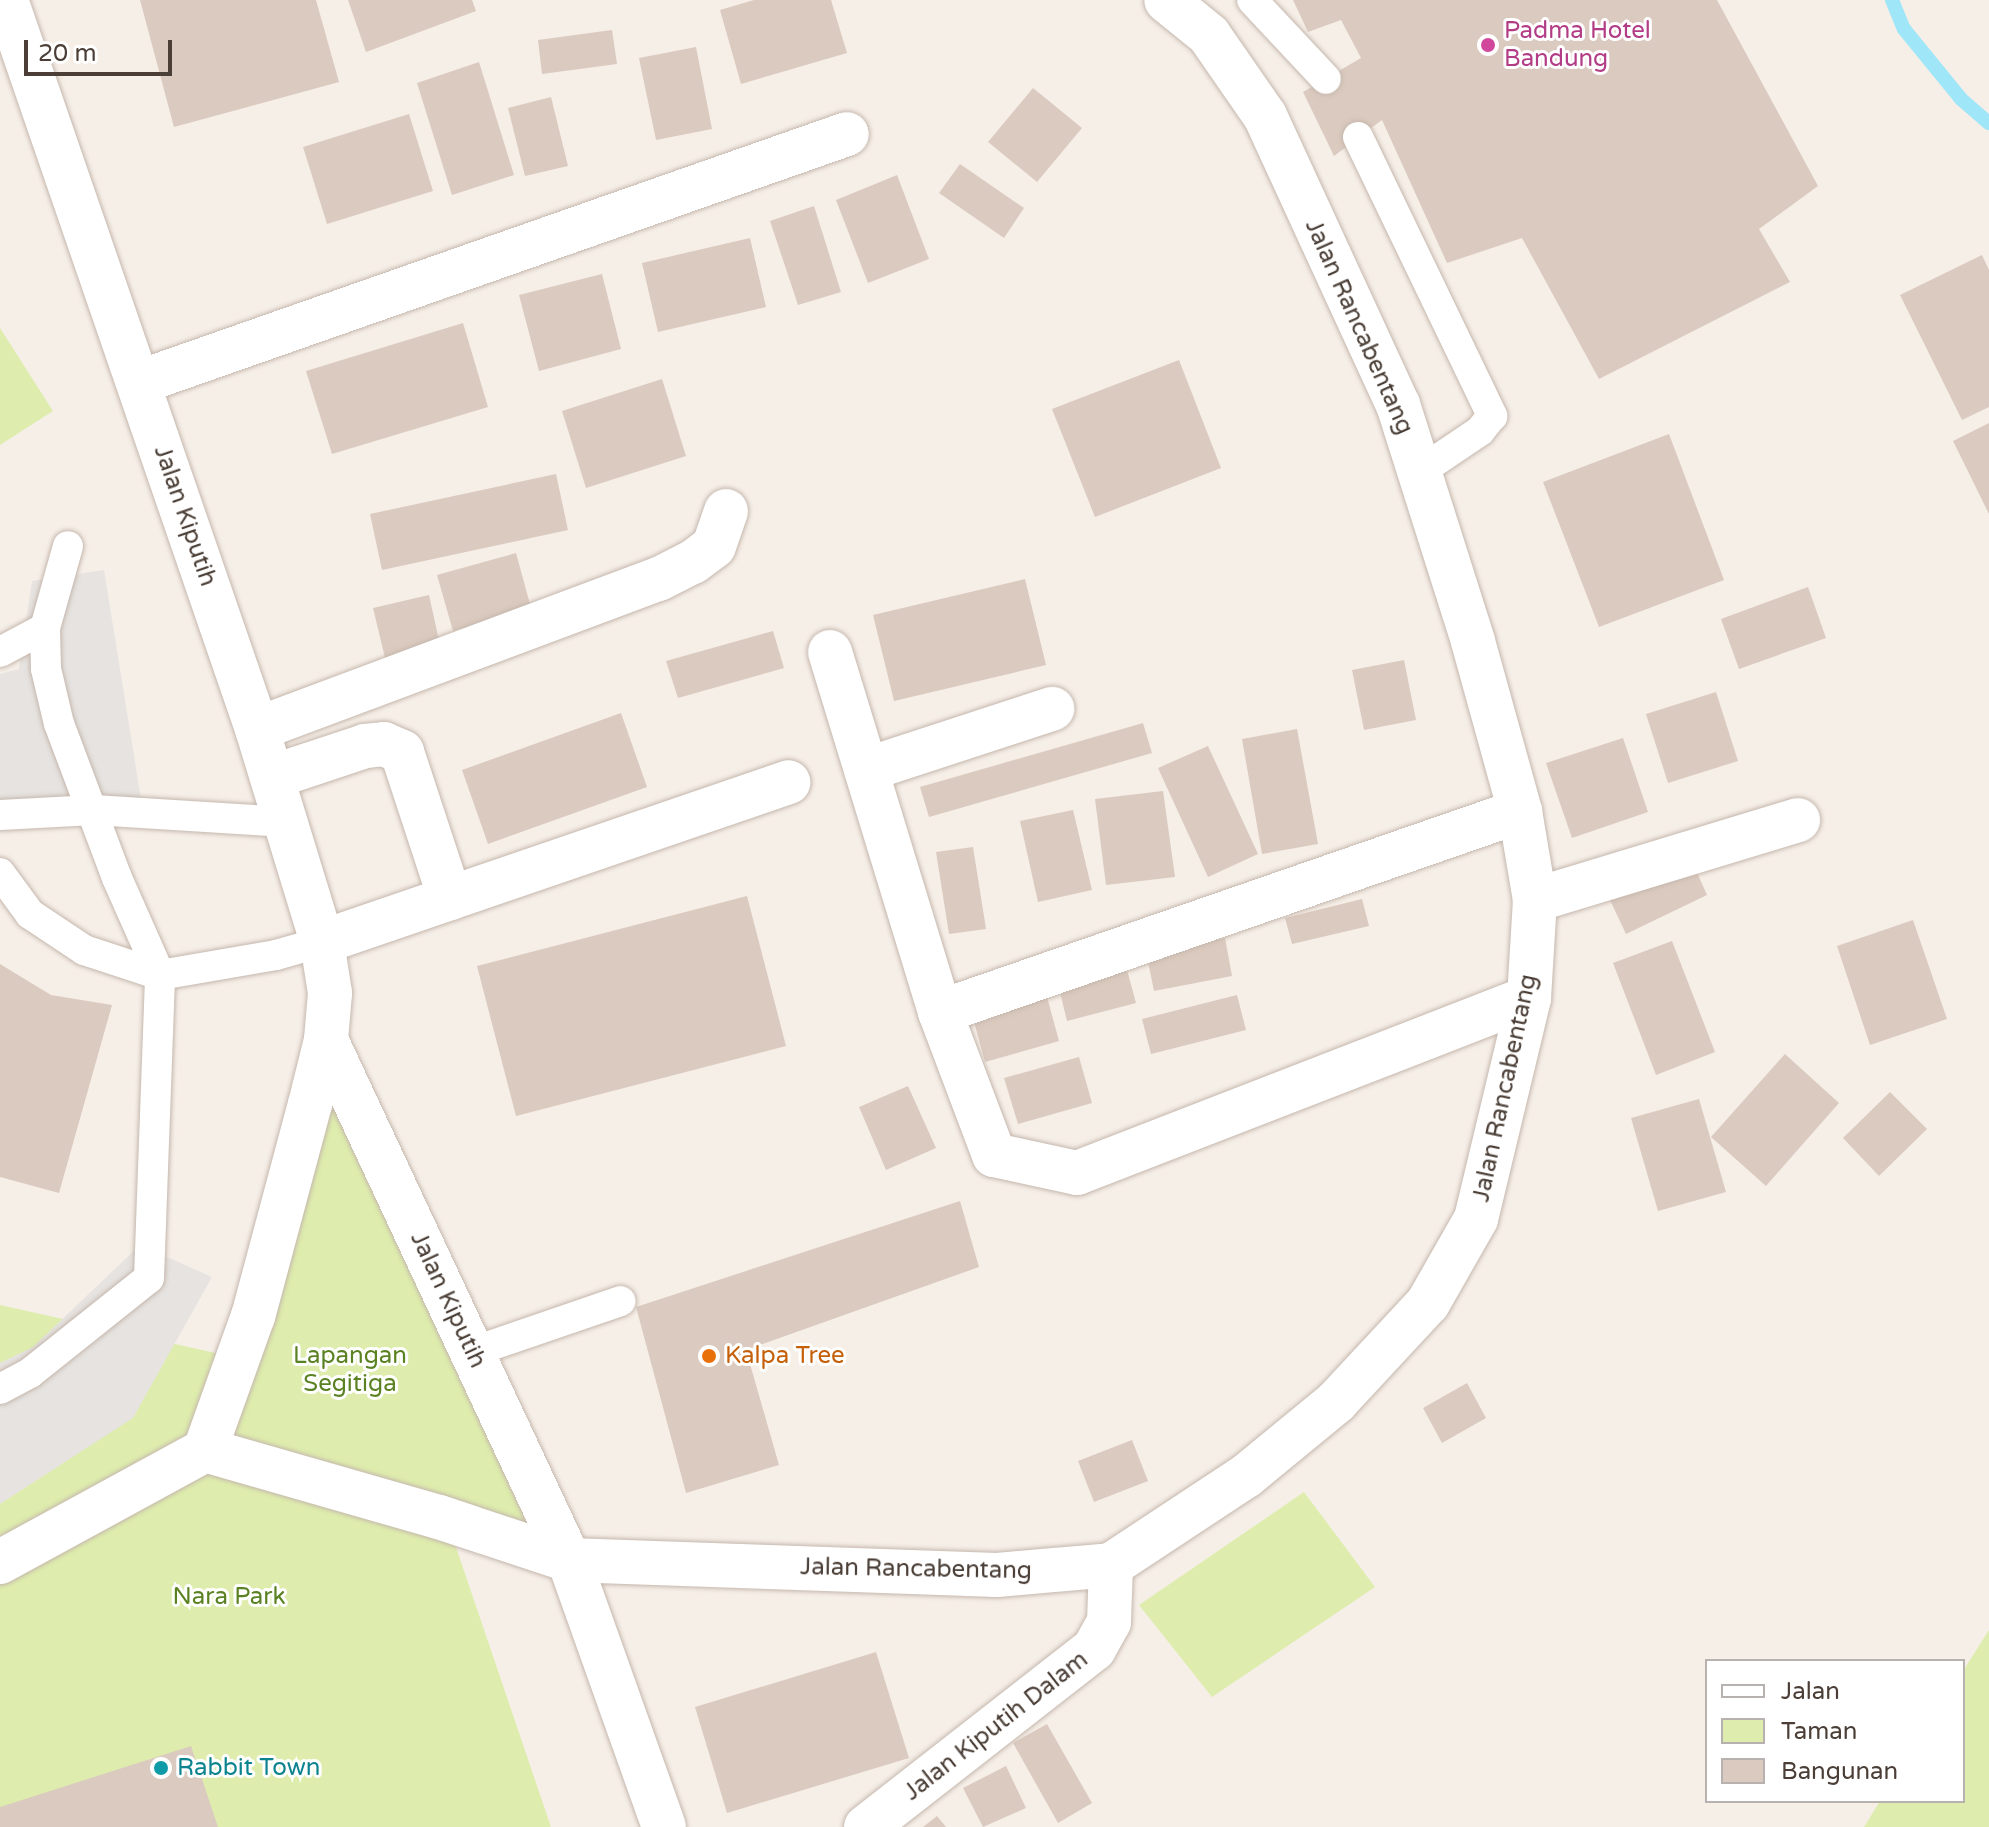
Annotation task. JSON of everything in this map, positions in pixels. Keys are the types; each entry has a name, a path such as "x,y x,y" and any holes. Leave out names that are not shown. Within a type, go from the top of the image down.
{"street":[{"name":"Jalan Kiputih","path":"6,0 257,729 322,942 330,993 326,1040 253,1316 205,1450"},
{"name":"Jalan Rancabentang","path":"205,1450 439,1517 569,1560 997,1575 1111,1565 1246,1476 1336,1402 1428,1303 1476,1219 1529,998 1535,900 1520,811 1473,641 1398,405 1265,116 1209,35 1166,0"},
{"path":"140,382 847,134"},
{"path":"257,729 659,579 693,562 714,546 726,511"},
{"path":"830,652 868,769 873,801 940,1012 994,1155 1077,1173 1529,998"},
{"path":"868,769 1052,709"},
{"path":"272,777 365,746 384,744 402,752 450,898"},
{"path":"322,942 788,782"},
{"path":"940,1012 1520,811"},
{"path":"1535,900 1798,820"},
{"name":"Jalan Kiputih","path":"326,1040 569,1560"},
{"path":"0,1562 205,1450"},
{"path":"569,1560 664,1827"},
{"name":"Jalan Kiputih Dalam","path":"866,1827 1094,1649 1109,1622 1111,1565"}],"lane":[{"path":"1252,0 1326,79"},
{"path":"1358,137 1492,416 1480,431 1419,472"},
{"path":"0,1389 30,1373 149,1278 160,975 117,878 94,810 59,724 46,669 45,628 68,546"},
{"path":"0,652 45,628"},
{"path":"0,815 94,810 286,822"},
{"path":"0,873 30,914 84,950 160,975 276,955 322,942"},
{"path":"472,1352 621,1301"}],"green space":[{"path":"0,328 53,411 0,445"},
{"name":"Nara Park","path":"330,1083 533,1529 441,1503 551,1827 0,1827 0,1305 247,1360"},
{"path":"1304,1492 1375,1587 1212,1697 1139,1605"},
{"path":"1989,1630 1989,1827 1864,1827 1879,1803 1965,1803 1965,1668"}],"shaded area":[{"path":"104,570 141,799 0,801 0,674 19,669 32,581"},
{"path":"140,1245 212,1277 133,1418 0,1504 0,1363 33,1347"}],"building":[{"path":"140,0 316,0 339,82 174,127"},
{"path":"348,0 472,0 476,11 366,52"},
{"path":"754,0 831,0 847,53 741,84 720,10"},
{"path":"1293,0 1717,0 1818,186 1759,229 1790,282 1599,379 1522,238 1447,263 1382,120 1334,156 1303,92 1361,58 1341,20 1308,32"},
{"path":"612,30 617,64 542,74 538,40"},
{"path":"696,47 712,129 656,140 639,58"},
{"path":"479,62 514,175 452,195 417,83"},
{"path":"1033,88 1082,128 1037,182 988,142"},
{"path":"551,97 568,166 525,176 508,108"},
{"path":"409,114 433,191 327,224 303,147"},
{"path":"960,164 1024,208 1004,238 939,193"},
{"path":"897,175 929,259 868,283 836,200"},
{"path":"814,206 841,292 798,305 770,221"},
{"path":"750,238 766,307 658,332 642,263"},
{"path":"1982,255 1989,270 1989,407 1962,420 1900,295"},
{"path":"602,274 621,349 539,371 519,295"},
{"path":"463,323 488,407 332,454 306,371"},
{"path":"1179,360 1221,468 1095,517 1052,409"},
{"path":"662,379 686,456 586,488 562,411"},
{"path":"1989,423 1989,514 1953,441"},
{"path":"1669,434 1724,580 1599,627 1543,482"},
{"path":"556,474 568,530 382,570 370,514"},
{"path":"516,553 531,608 453,631 437,575"},
{"path":"1025,579 1046,665 894,701 873,615"},
{"path":"1808,587 1826,638 1739,669 1721,619"},
{"path":"429,595 442,654 387,666 373,608"},
{"path":"773,631 784,668 678,698 666,661"},
{"path":"1404,660 1416,720 1364,730 1352,670"},
{"path":"1716,692 1738,761 1668,783 1646,714"},
{"path":"621,713 647,787 488,844 462,770"},
{"path":"1143,723 1152,753 929,817 920,787"},
{"path":"1297,729 1318,844 1262,854 1242,739"},
{"path":"1623,738 1648,812 1572,838 1546,763"},
{"path":"1208,746 1258,854 1208,877 1158,768"},
{"path":"1163,791 1175,877 1106,885 1095,799"},
{"path":"1073,810 1092,890 1038,902 1020,821"},
{"path":"973,847 986,929 949,934 936,852"},
{"path":"1691,859 1707,895 1626,934 1609,898"},
{"path":"747,896 786,1046 516,1116 477,966"},
{"path":"1362,899 1369,926 1292,944 1285,918"},
{"path":"1913,920 1947,1019 1870,1045 1837,946"},
{"path":"1225,938 1232,976 1154,991 1146,952"},
{"path":"1672,941 1715,1052 1656,1075 1613,963"},
{"path":"1124,959 1136,1003 1067,1021 1056,976"},
{"path":"0,964 51,995 112,1005 59,1193 0,1177"},
{"path":"1044,986 1059,1041 985,1062 970,1007"},
{"path":"1237,995 1246,1030 1151,1054 1142,1019"},
{"path":"1785,1054 1839,1103 1766,1186 1711,1137"},
{"path":"1079,1057 1092,1103 1018,1124 1004,1078"},
{"path":"908,1086 936,1148 886,1170 859,1107"},
{"path":"1890,1092 1927,1129 1879,1176 1843,1138"},
{"path":"1699,1099 1726,1192 1658,1211 1631,1118"},
{"path":"960,1201 979,1267 746,1350 779,1465 686,1493 636,1307"},
{"path":"1467,1383 1486,1418 1442,1443 1423,1408"},
{"path":"1132,1440 1148,1481 1094,1502 1078,1461"},
{"path":"876,1652 909,1758 727,1813 695,1707"},
{"path":"1047,1724 1092,1803 1058,1823 1013,1743"},
{"name":"Rabbit Town","path":"191,1746 218,1827 0,1827 0,1807"},
{"path":"1006,1766 1026,1808 983,1827 963,1788"},
{"path":"937,1816 946,1827 923,1827"}],"waterway":[{"path":"1892,0 1904,29 1961,99 1989,123"}],"place":[{"name":"Padma Hotel Bandung","path":"1488,45"},
{"name":"Kalpa Tree","path":"709,1356"},
{"name":"Rabbit Town","path":"161,1768"}],"park label":[{"name":"Lapangan Segitiga","path":"350,1370"}]}
